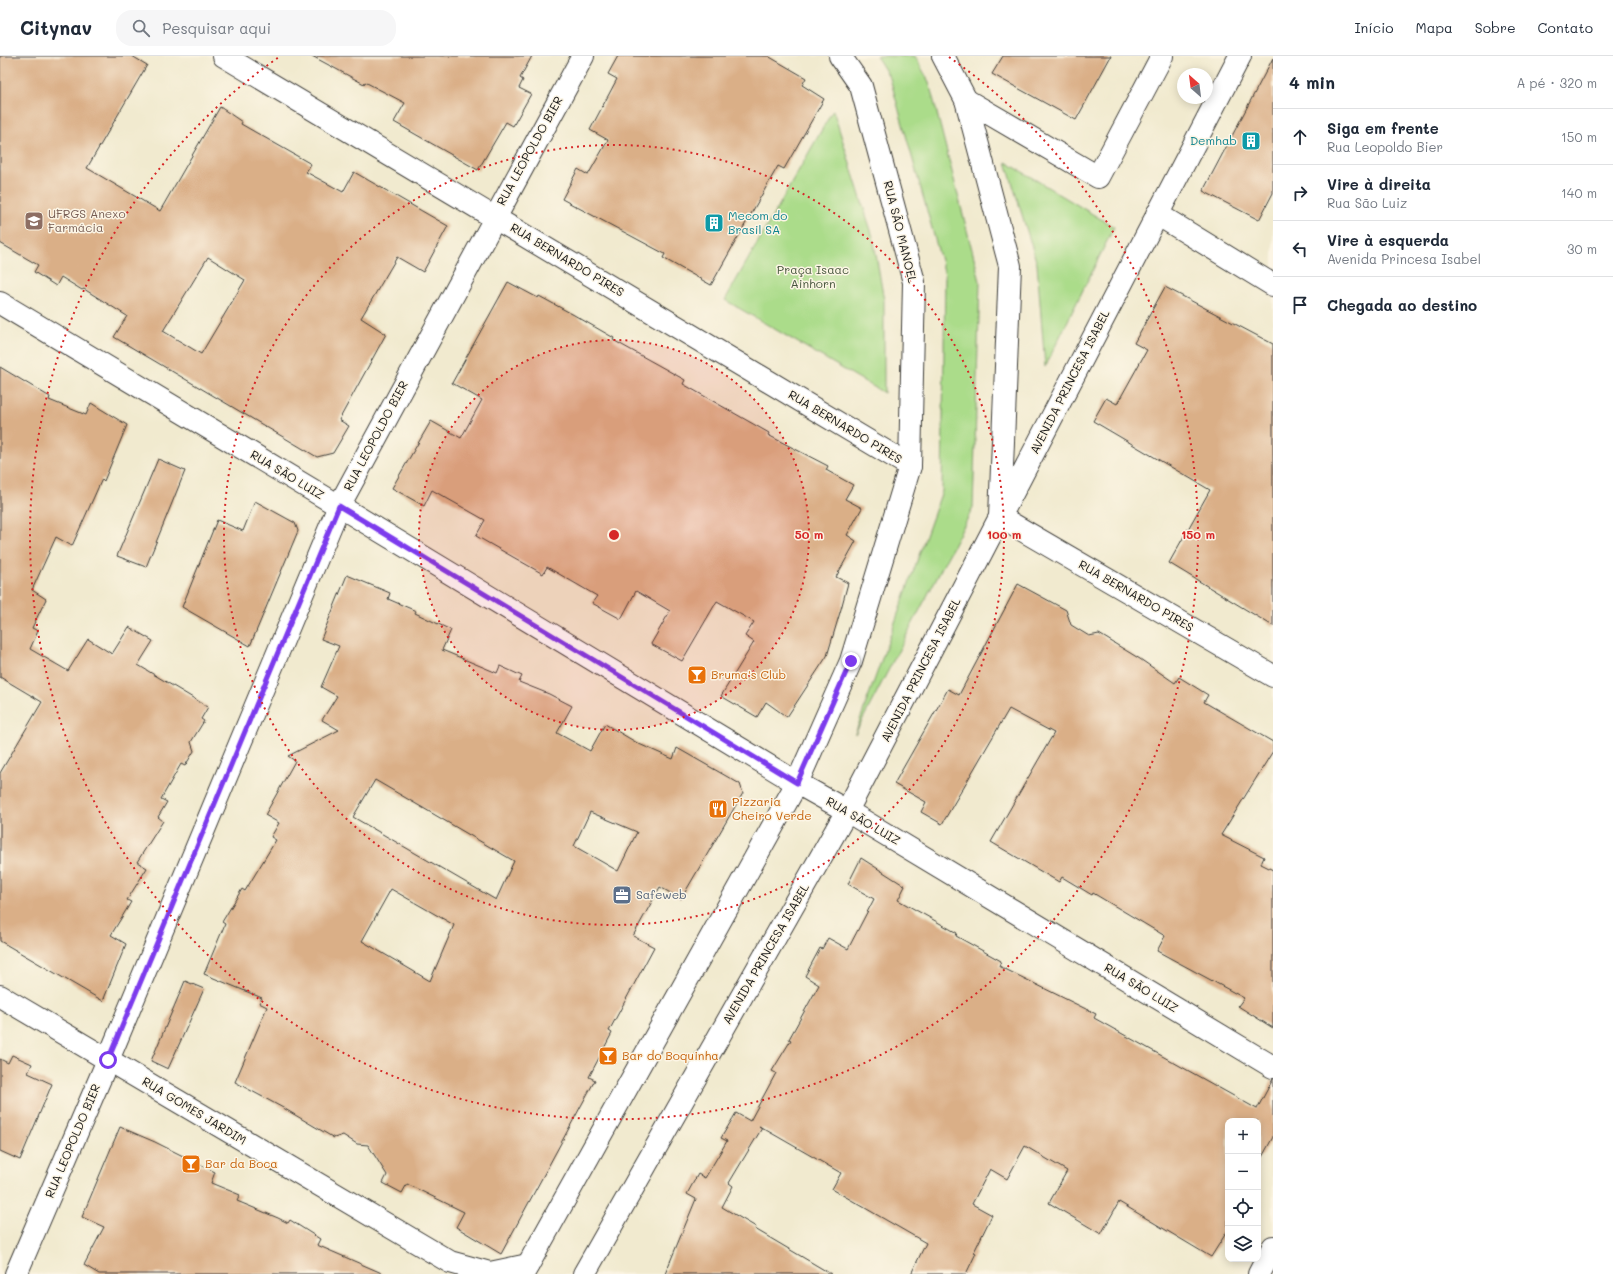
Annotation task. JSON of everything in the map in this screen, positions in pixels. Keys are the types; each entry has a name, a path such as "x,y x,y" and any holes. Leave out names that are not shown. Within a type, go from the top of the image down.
{"street":[{"name":"RUA BERNARDO PIRES","path":"224,56 910,466"},
{"name":"RUA LEOPOLDO BIER","path":"16,1274 108,1060 339,506 494,216 583,56"},
{"name":"RUA SÃO MANOEL","path":"840,56 861,86 914,282 910,466"},
{"path":"943,56 966,100 1010,266 1000,517"},
{"path":"966,100 1098,177 1162,56"},
{"name":"AVENIDA PRINCESA ISABEL","path":"584,1274 847,811 1240,56"},
{"path":"1157,214 1273,285"},
{"name":"RUA SÃO LUIZ","path":"0,303 797,783 847,811 1273,1067"},
{"path":"526,1270 797,783 851,661 910,466"},
{"name":"RUA BERNARDO PIRES","path":"1000,517 1273,676"},
{"name":"RUA GOMES JARDIM","path":"0,996 454,1268 490,1273 526,1270"},
{"path":"1259,1274 1273,1247"}],"green space":[{"path":"876,56 915,56 929,82 980,281 973,508 855,734 942,491 945,275 890,78"},
{"name":"Praça Isaac Ainhorn","path":"833,110 873,237 884,301 884,393 725,300"},
{"path":"1006,162 1114,227 1045,367 1037,264"}],"building":[{"path":"0,56 132,56 147,65 87,168 160,211 220,107 242,122 241,124 311,164 306,172 343,192 354,172 448,226 423,272 397,257 361,318 386,334 339,420 349,426 333,453 317,457 114,337 127,316 84,289 82,290 61,277 56,286 34,272 38,265 0,243","holes":["208,257 245,280 201,354 163,331"]},
{"path":"312,56 532,56 520,78 523,80 519,88 531,94 513,126 506,122 478,170 394,122 405,103 365,82 364,84"},
{"path":"618,56 768,56 806,78 802,85 824,99 784,169 778,166 711,285 663,258 665,254 562,199 578,169 588,175 608,140 590,130 617,79 608,74"},
{"path":"1003,56 1111,56 1076,120 992,74"},
{"name":"Demhab","path":"1273,58 1273,193 1259,220 1203,191"},
{"path":"508,282 538,298 539,296 614,338 613,340 685,380 683,384 769,433 768,435 828,466 826,470 853,485 845,499 862,508 847,535 856,541 836,577 848,583 841,609 827,656 787,717 766,702 757,717 721,696 754,642 745,636 754,622 717,601 682,661 651,644 670,611 636,591 621,619 592,603 597,596 547,567 543,574 476,536 485,520 432,490 424,506 392,488 431,421 461,438 482,400 452,383"},
{"path":"1165,287 1273,344 1273,626 1169,563 1210,490 1093,421 1106,398 1117,404 1147,350 1134,343"},
{"path":"0,367 50,397 49,400 86,415 91,403 127,425 104,481 102,479 72,546 56,537 32,590 46,599 32,628 38,631 30,649 68,671 88,639 112,654 129,627 153,641 138,665 208,707 201,719 204,721 191,742 194,751 185,766 181,764 161,799 167,802 158,817 163,821 137,862 147,868 127,900 131,902 111,935 126,944 103,1001 0,941 0,773 42,702 0,677"},
{"path":"158,459 185,471 146,567 117,556"},
{"path":"255,501 295,523 298,531 250,646 182,607 217,520 243,531"},
{"path":"347,575 390,593 388,599 416,611 415,613 451,630 442,650 497,673 500,666 522,676 519,682 549,694 572,706 557,733 590,751 605,724 639,744 673,759 677,748 740,784 743,793 681,899 660,887 633,936 654,947 609,1031 612,1033 589,1077 595,1080 501,1254 456,1227 464,1212 407,1184 402,1193 383,1183 387,1175 368,1145 357,1144 343,1135 334,1138 235,1082 267,1007 259,1003 262,998 204,974 225,924 222,922 242,889 245,891 276,840 271,837 279,823 265,815 295,761 288,756 339,730 322,720 337,696 321,687 339,646 321,639","holes":["375,780 514,861 496,900 353,817","590,812 637,832 618,871 574,846","391,889 454,925 430,981 362,941"]},
{"path":"1018,584 1066,610 1071,625 1089,636 1099,634 1140,659 1175,683 1179,677 1208,695 1204,702 1273,742 1273,751 1221,835 1264,857 1261,864 1273,870 1273,1028 1238,1006 1244,998 1157,951 1165,936 1093,893 1092,895 1062,877 1059,882 991,842 1054,733 1009,709 942,824 921,812 926,802 894,784 948,689 959,695"},
{"path":"861,858 905,886 898,900 957,933 956,936 1001,961 999,966 1096,1014 1094,1018 1257,1109 1273,1079 1273,1137 1262,1157 1261,1118 1225,1118 1225,1235 1211,1257 1119,1202 1101,1234 1049,1203 1067,1171 1025,1146 1007,1179 990,1169 972,1204 992,1215 974,1252 976,1253 966,1274 911,1274 926,1243 832,1189 841,1173 759,1126 762,1128 729,1183 733,1186 722,1207 756,1227 755,1229 831,1274 665,1274 696,1199 687,1194 698,1174 705,1178 727,1141 721,1138 736,1113 750,1121 776,1073 772,1071 791,1040 789,1039 819,985 805,976 820,948 822,949 828,938 848,949 874,899 848,884"},
{"path":"185,981 204,989 168,1069 151,1061"},
{"path":"12,1055 32,1064 28,1073 52,1084 20,1160 0,1151 0,1059 8,1063"},
{"path":"120,1127 155,1142 215,1172 211,1183 240,1195 237,1201 288,1223 290,1220 320,1239 317,1245 384,1274 99,1274 84,1265 104,1227 82,1217"}],"place":[{"name":"Demhab","path":"1251,141"},
{"name":"UFRGS Anexo Farmácia","path":"34,221"},
{"name":"Mecom do Brasil SA","path":"714,223"},
{"name":"Bruma's Club","path":"697,675"},
{"name":"Pizzaria Cheiro Verde","path":"718,809"},
{"name":"Safeweb","path":"622,895"},
{"name":"Bar do Boquinha","path":"608,1056"},
{"name":"Bar da Boca","path":"191,1164"}],"route":[{"path":"108,1060 339,506 797,783 851,661"}]}
